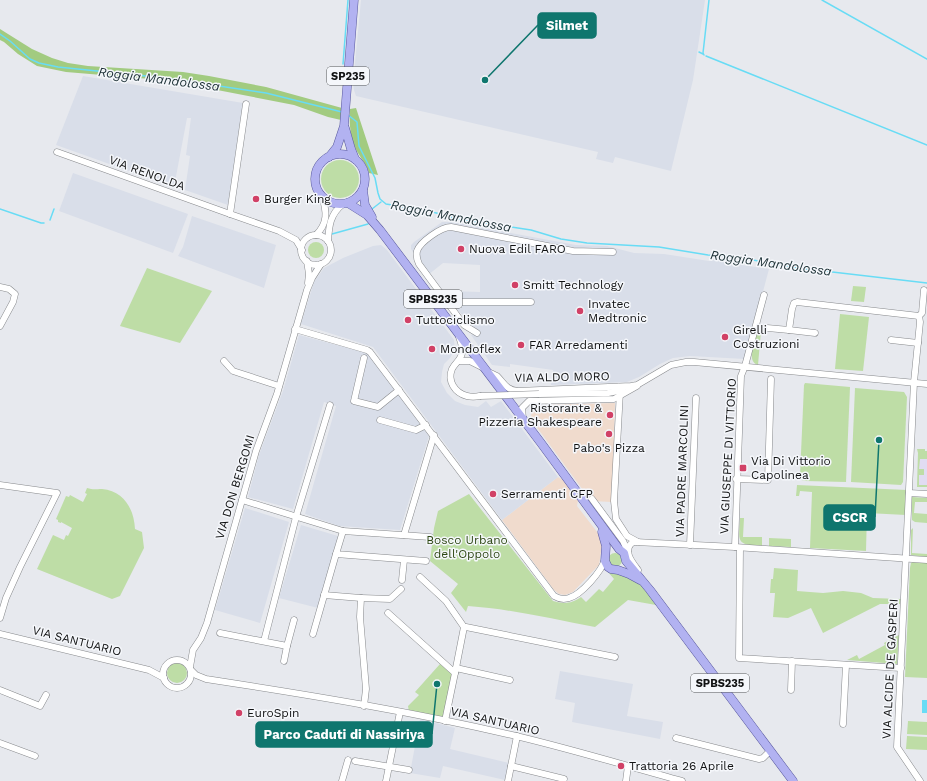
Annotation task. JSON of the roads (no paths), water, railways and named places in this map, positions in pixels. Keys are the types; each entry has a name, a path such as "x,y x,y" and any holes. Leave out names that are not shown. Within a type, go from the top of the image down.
{"main road":[{"name":"SP235","path":"346,108 354,0"},
{"name":"SPBS235","path":"346,108 345,123 337,147 329,157 320,164 316,175 316,186 322,196 330,202 345,203 361,210 378,226"},
{"name":"SPBS235","path":"345,123 351,149 355,159 363,170 365,183 363,190 366,205 378,226 486,370"},
{"path":"329,157 340,154 355,159"},
{"path":"345,203 357,198 363,190"},
{"path":"486,370 599,523 618,549 624,554 626,561 624,567 616,570 611,569 606,564 605,540 599,523"},
{"path":"605,556 612,549 618,549"},
{"name":"SPBS235","path":"626,561 648,587 793,781"},
{"name":"SPBS235","path":"616,570 637,578 648,587"}],"street":[{"path":"230,214 246,104"},
{"name":"VIA RENOLDA","path":"57,152 279,231 296,240"},
{"path":"296,240 304,240 316,235 324,226 326,219 322,196"},
{"path":"316,235 325,238 328,241 332,218 336,209 345,203"},
{"path":"476,333 464,324 416,258 420,245 442,229 451,227 573,251 613,252"},
{"path":"302,250 303,244 307,239"},
{"path":"296,240 302,250"},
{"name":"VIA DON BERGOMI","path":"178,660 193,650 201,638 207,623 256,451 279,386 307,290 312,278 321,264 327,260 331,253 331,246 328,241"},
{"name":"VIA DON BERGOMI","path":"302,250 303,256 307,261 309,274 307,290"},
{"path":"307,261 316,265 321,264"},
{"path":"0,287 9,289 15,294 13,302 0,326"},
{"name":"VIA ALCIDE DE GASPERI","path":"919,781 897,747 914,382 920,330 919,316 922,313 924,290"},
{"name":"VIA GIUSEPPE DI VITTORIO","path":"764,295 741,376 736,479 738,547 927,560"},
{"path":"447,302 531,302"},
{"path":"789,330 792,305 797,302 919,316"},
{"path":"464,324 457,332 462,352 459,361 452,370 450,376 451,382 460,394 469,397 619,392 614,501 616,519 627,536 635,542 690,546 738,547 739,658 792,660 901,668"},
{"path":"756,327 815,333"},
{"path":"295,329 367,350 373,356 554,596 567,599 576,595 598,574 604,564 605,556"},
{"path":"920,330 927,330"},
{"path":"890,340 918,343"},
{"path":"364,358 354,401 378,407 399,390"},
{"path":"224,361 233,370 279,386"},
{"name":"VIA ALDO MORO","path":"459,361 470,361 496,376 504,385 514,390 609,387 619,392"},
{"name":"VIA ALDO MORO","path":"619,392 642,382 671,365 686,362 745,366 927,384"},
{"path":"736,479 768,480 771,379"},
{"name":"VIA ALDO MORO","path":"523,420 522,408 528,401 614,399 619,392 642,382"},
{"path":"576,393 609,387"},
{"name":"VIA PADRE MARCOLINI","path":"690,546 696,398"},
{"path":"264,641 296,517 330,404"},
{"path":"380,420 416,430 426,425"},
{"path":"404,534 434,435"},
{"path":"0,484 57,493 20,567 6,598 0,618"},
{"path":"909,493 927,494"},
{"path":"592,499 623,541 631,560 648,587"},
{"path":"242,500 343,531 404,534 430,537"},
{"path":"312,634 343,531"},
{"path":"628,552 629,546 635,542"},
{"path":"336,554 426,561"},
{"path":"402,580 404,560"},
{"path":"598,574 609,570 616,570"},
{"path":"420,577 446,601 464,627 445,721"},
{"path":"324,595 390,599 393,598 401,589"},
{"path":"361,598 360,617 366,689 364,706"},
{"path":"388,613 455,670 510,680"},
{"path":"284,661 294,620"},
{"path":"464,627 616,657"},
{"path":"220,633 287,646"},
{"name":"VIA SANTUARIO","path":"0,634 149,670 164,678"},
{"name":"VIA DON BERGOMI","path":"190,669 193,650"},
{"path":"178,660 187,664 190,669 190,679 184,686 174,687 166,682 163,674 165,666 168,662 178,660"},
{"path":"791,690 792,660"},
{"path":"842,724 846,665"},
{"name":"VIA SANTUARIO","path":"149,670 165,666"},
{"name":"VIA SANTUARIO","path":"190,669 196,675 206,679 400,712 517,736 682,781"},
{"name":"VIA SANTUARIO","path":"187,683 195,680 206,679"},
{"path":"0,690 40,706 46,695"},
{"path":"386,781 400,712"},
{"path":"508,781 517,736"},
{"path":"676,738 759,759 763,758 770,751"},
{"path":"0,743 35,756"},
{"path":"342,781 348,760"},
{"path":"356,761 409,770"},
{"path":"511,766 564,779"},
{"path":"626,781 628,766"}],"water":[{"path":"922,700 927,700 927,713 922,713"}],"waterway":[{"path":"343,64 348,0"},
{"path":"704,55 709,0"},
{"path":"822,0 927,59"},
{"name":"Roggia Mandolossa","path":"0,34 30,59 39,63 58,67 165,78 266,93 342,112"},
{"path":"699,52 703,54"},
{"path":"706,56 927,145"},
{"name":"Roggia Mandolossa","path":"348,115 357,122 359,146 375,178 380,199 386,204 429,211 458,219 531,230 561,239 587,243 659,247 708,255 731,256 798,268 927,283"},
{"path":"372,209 381,202"},
{"path":"0,209 44,223"},
{"path":"50,220 54,209"},
{"path":"332,234 368,224"}],"place":[{"name":"Silmet","path":"485,80"},
{"name":"Burger King","path":"256,199"},
{"name":"Nuova Edil FARO","path":"461,249"},
{"name":"Smitt Technology","path":"515,285"},
{"name":"Invatec Medtronic","path":"580,311"},
{"name":"Tuttociclismo","path":"408,320"},
{"name":"Girelli Costruzioni","path":"725,337"},
{"name":"FAR Arredamenti","path":"521,345"},
{"name":"Mondoflex","path":"432,349"},
{"name":"Ristorante & Pizzeria Shakespeare","path":"610,415"},
{"name":"Pabo's Pizza","path":"609,434"},
{"name":"CSCR","path":"879,440"},
{"name":"Via Di Vittorio Capolinea","path":"743,468"},
{"name":"Serramenti CFP","path":"493,494"},
{"name":"Parco Caduti di Nassiriya","path":"437,684"},
{"name":"EuroSpin","path":"239,713"},
{"name":"Trattoria 26 Aprile","path":"621,766"}],"park label":[{"name":"Bosco Urbano dell'Oppolo","path":"467,547"}]}
